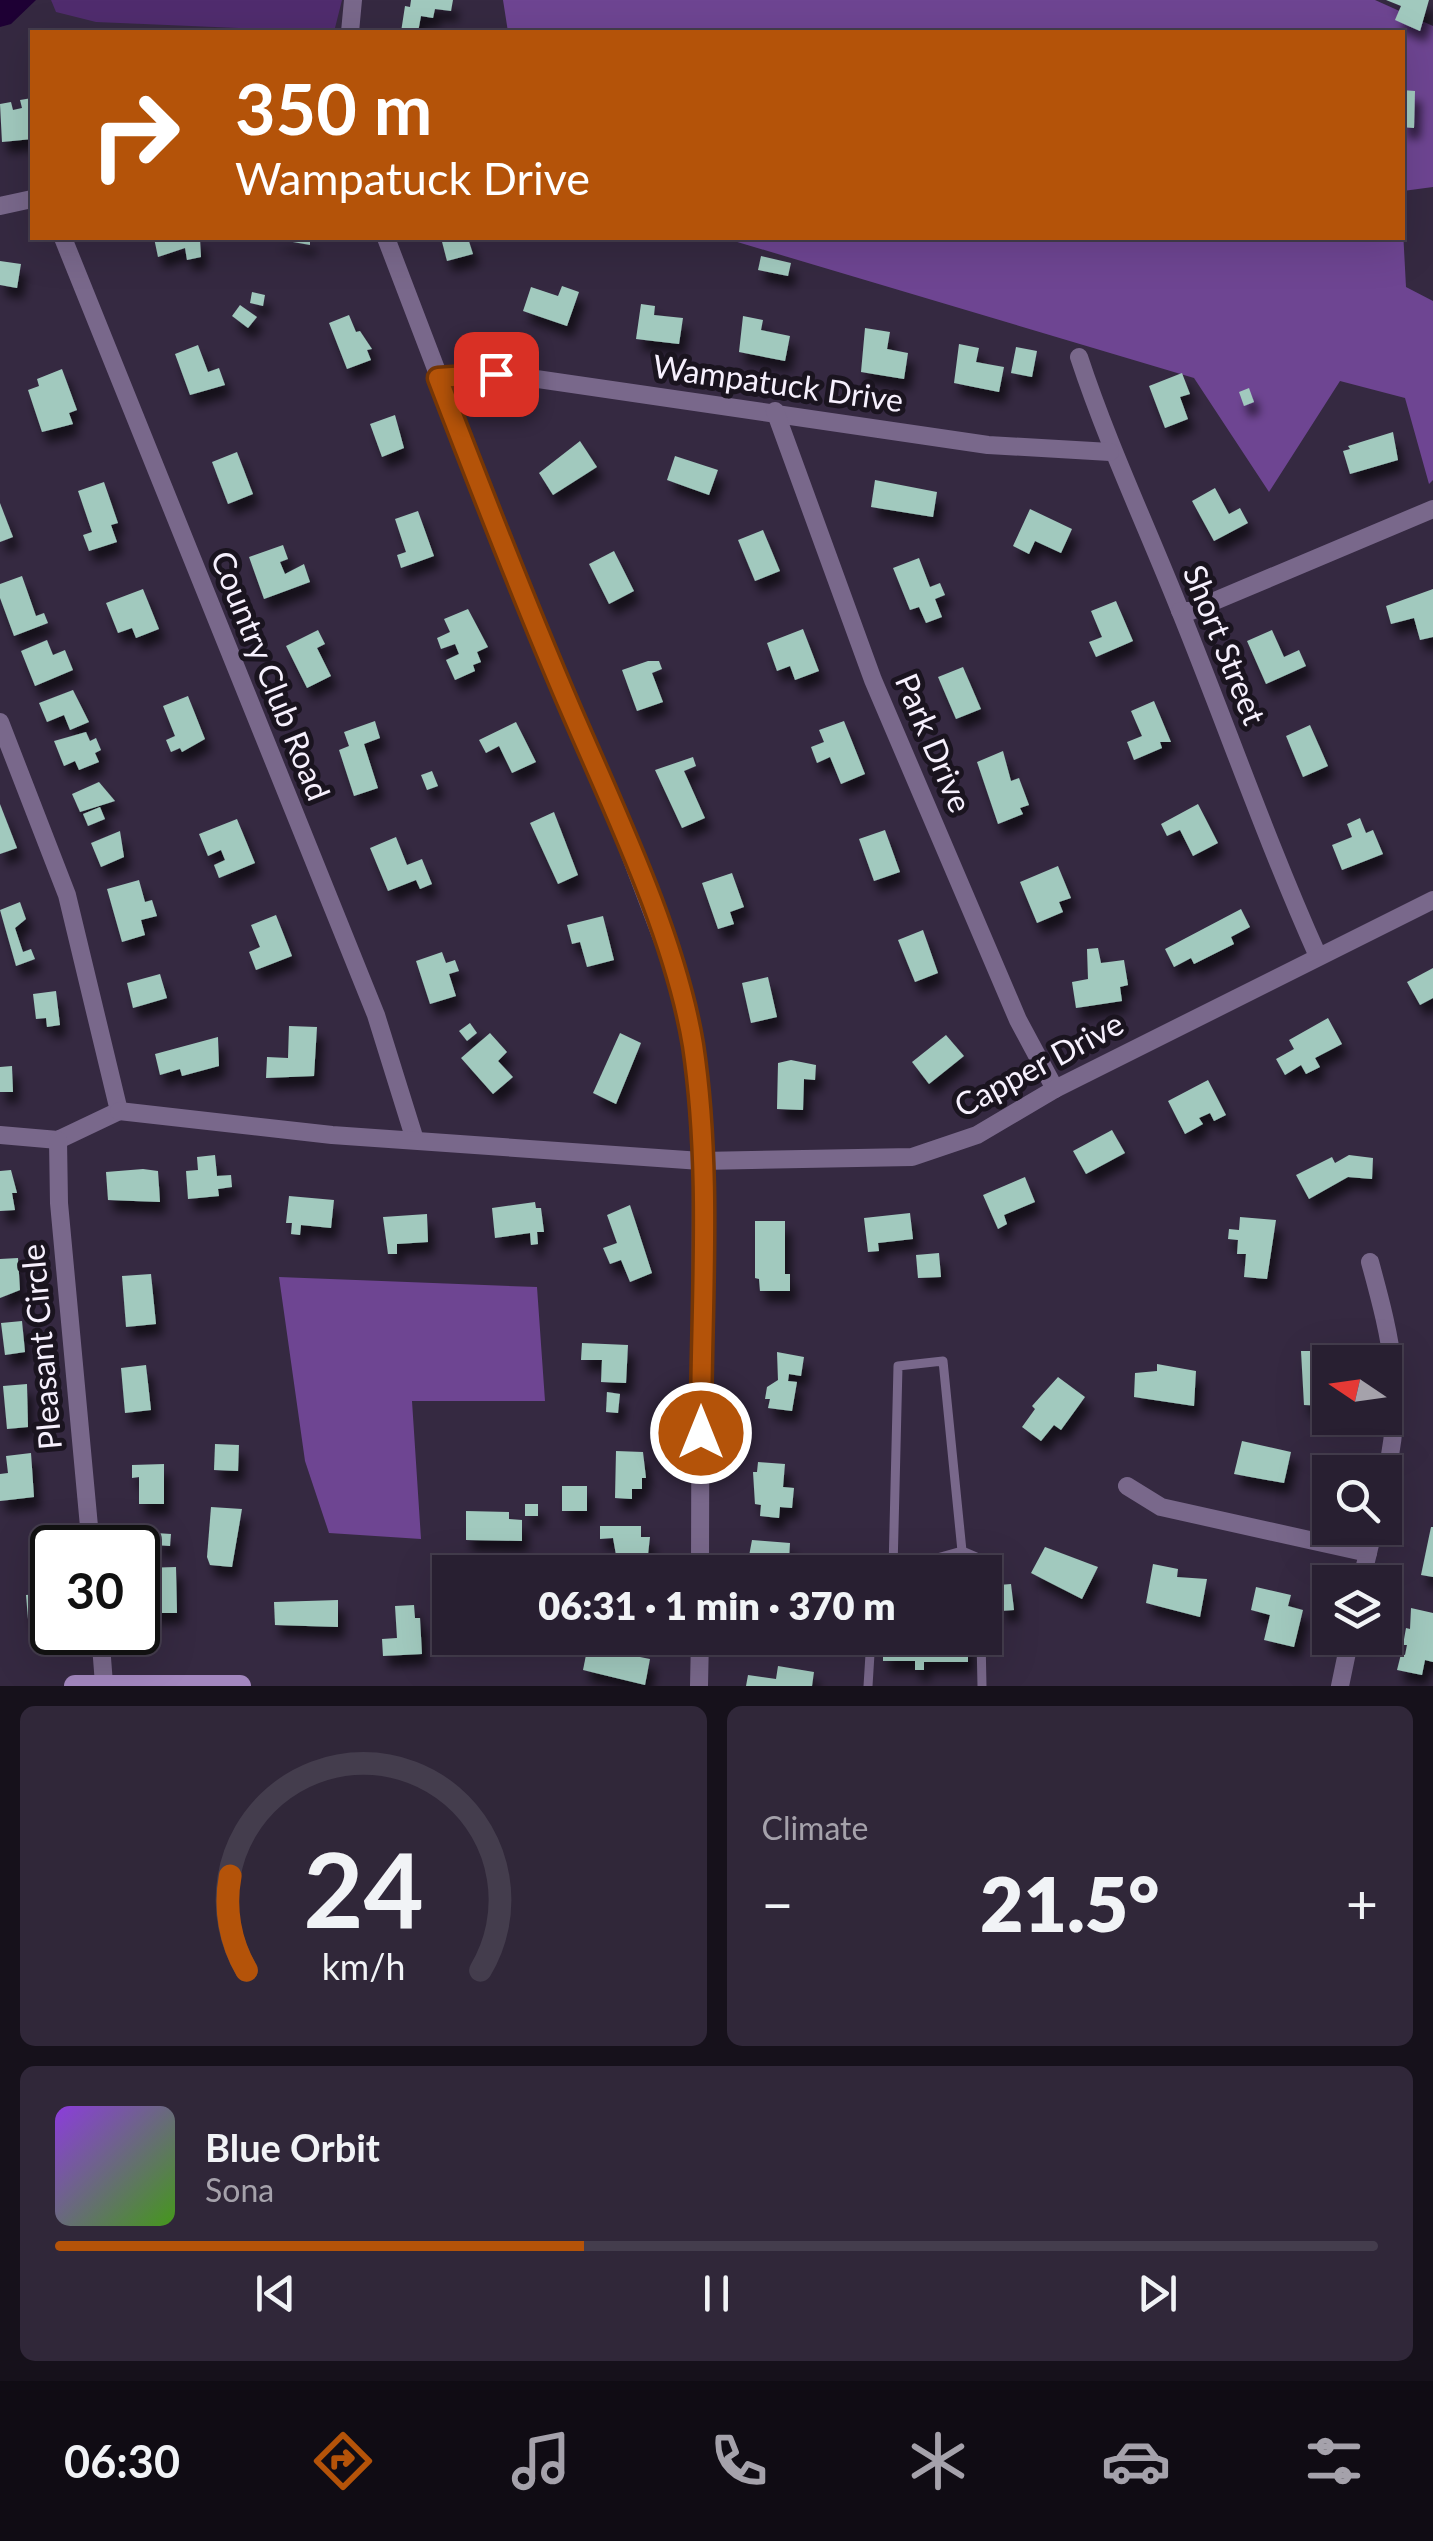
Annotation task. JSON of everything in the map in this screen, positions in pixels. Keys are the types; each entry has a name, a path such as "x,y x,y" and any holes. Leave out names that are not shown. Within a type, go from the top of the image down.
{"main road":[{"path":"75,1686 240,1686"}],"street":[{"path":"350,30 354,0"},
{"path":"0,206 30,199"},
{"name":"Country Club Road","path":"64,240 376,1014 415,1140"},
{"path":"387,240 674,970 692,1045 701,1161 700,1555"},
{"name":"Short Street","path":"1079,357 1110,452 1180,611 1278,866 1318,954"},
{"name":"Wampatuck Drive","path":"438,378 496,374 988,444 1110,452"},
{"name":"Park Drive","path":"775,411 873,680 1018,1020 1056,1089"},
{"path":"1180,611 1191,611 1433,509"},
{"path":"0,722 67,895 120,1111 58,1140 0,1135"},
{"name":"Capper Drive","path":"120,1111 332,1135 701,1161 912,1157 978,1135 1056,1089 1318,954 1433,900"},
{"name":"Pleasant Circle","path":"58,1140 59,1203 89,1525"},
{"path":"1370,1262 1393,1346 1398,1404 1389,1455"},
{"path":"1126,1486 1162,1507 1368,1553"},
{"path":"1366,1565 1370,1545"},
{"path":"102,1655 104,1684"},
{"path":"699,1686 700,1655"},
{"path":"1340,1686 1346,1655"}],"lane":[{"path":"891,1555 898,1366 943,1361 962,1551"},
{"path":"948,1555 962,1551 971,1555"},
{"path":"868,1686 870,1655"},
{"path":"981,1655 982,1686"}],"shaded area":[{"path":"0,0 36,0 11,24 0,27"},
{"path":"51,0 342,0 334,30 96,22 56,12"},
{"path":"503,0 1375,0 1433,26 1433,187 1405,191 1405,30 508,30"},
{"path":"731,240 1404,240 1406,287 1433,301 1433,480 1429,484 1405,398 1340,381 1269,492 1194,378"},
{"path":"279,1277 537,1287 545,1401 412,1401 421,1539 329,1533 305,1461"}],"building":[{"path":"411,0 453,0 451,11 435,9 433,18 421,16 418,30 401,30 405,6 410,7"},
{"path":"1386,0 1429,0 1420,31 1395,20 1401,6"},
{"path":"1405,90 1415,91 1414,128 1405,127"},
{"path":"30,98 30,139 2,142 0,104 11,102 13,110 22,108 20,100"},
{"path":"154,240 200,240 201,257 187,260 185,248 158,257"},
{"path":"281,240 310,240 310,245"},
{"path":"442,240 469,240 473,254 447,261"},
{"path":"761,256 791,263 788,276 758,270"},
{"path":"0,261 21,264 17,288 0,285"},
{"path":"562,286 579,292 567,326 523,311 531,287 558,296"},
{"path":"252,292 265,295 263,306 250,303"},
{"path":"641,304 655,306 654,315 683,318 679,344 636,339"},
{"path":"240,305 257,317 248,328 232,316"},
{"path":"349,315 356,332 360,331 372,349 367,350 371,360 347,369 329,323"},
{"path":"743,316 763,320 761,330 790,336 785,361 739,352"},
{"path":"865,328 890,332 887,349 908,353 904,379 861,372"},
{"path":"959,344 979,348 976,362 1004,367 999,392 954,383"},
{"path":"198,345 208,372 219,368 225,385 190,395 175,354"},
{"path":"1016,347 1037,351 1032,377 1011,373"},
{"path":"62,369 77,410 69,413 73,424 42,432 28,390 39,386 37,379"},
{"path":"1182,373 1190,394 1180,397 1188,419 1165,428 1149,386"},
{"path":"1249,388 1254,402 1244,406 1239,392"},
{"path":"395,415 404,448 382,457 370,424"},
{"path":"1393,432 1398,460 1350,474 1343,451 1350,449 1348,446"},
{"path":"580,441 597,467 553,495 539,473"},
{"path":"237,452 253,494 228,504 212,462"},
{"path":"675,456 718,470 709,495 667,480"},
{"path":"875,480 937,492 933,517 871,507"},
{"path":"104,482 118,523 111,525 117,542 89,551 83,535 92,532 78,491"},
{"path":"1215,488 1229,514 1240,508 1248,523 1214,541 1192,501"},
{"path":"0,503 13,537 0,542"},
{"path":"1030,509 1072,529 1061,553 1035,541 1029,554 1013,546"},
{"path":"418,511 434,556 401,568 397,555 406,552 395,519"},
{"path":"763,530 780,571 755,581 738,540"},
{"path":"283,545 288,559 280,562 285,574 304,564 310,582 264,599 249,557"},
{"path":"614,551 634,591 609,604 589,564"},
{"path":"919,558 930,587 940,583 945,595 935,599 942,617 926,623 919,607 910,610 893,568"},
{"path":"22,576 36,616 44,613 48,623 14,636 0,598 0,584"},
{"path":"143,589 159,629 136,638 132,628 118,633 106,603"},
{"path":"1433,589 1433,637 1420,640 1414,618 1391,624 1386,606"},
{"path":"1116,601 1133,641 1096,657 1089,642 1102,637 1091,611"},
{"path":"468,609 488,647 477,652 481,662 473,665 475,671 455,680 446,660 459,654 455,644 441,649 437,638 450,632 444,619"},
{"path":"803,629 819,671 795,680 790,666 777,671 767,643"},
{"path":"318,630 325,644 317,648 331,676 307,688 286,646"},
{"path":"1272,630 1284,657 1299,650 1306,666 1266,684 1247,641"},
{"path":"47,640 53,655 65,650 73,670 35,686 21,651"},
{"path":"659,661 662,669 652,673 663,702 637,711 622,670"},
{"path":"963,667 981,709 956,719 938,677"},
{"path":"73,690 89,722 70,730 64,715 47,722 39,703"},
{"path":"188,696 205,739 182,752 180,748 171,752 166,740 175,736 163,706"},
{"path":"1154,701 1171,742 1160,742 1162,748 1134,760 1127,742 1142,736 1131,711"},
{"path":"375,721 380,738 364,744 378,788 354,796 339,750 349,746 344,732"},
{"path":"844,721 865,774 841,784 830,757 817,763 811,747 824,742 819,730"},
{"path":"516,722 536,762 512,773 499,746 486,753 479,740"},
{"path":"1310,725 1328,766 1303,777 1286,736"},
{"path":"86,732 90,741 96,738 101,750 95,753 99,762 79,770 75,761 64,766 54,741"},
{"path":"1003,751 1011,781 1019,778 1029,805 1020,808 1023,814 998,824 977,762"},
{"path":"693,757 696,766 684,771 705,818 682,828 655,770"},
{"path":"432,771 438,786 427,790 421,775"},
{"path":"99,782 115,801 80,812 72,794"},
{"path":"0,804 17,848 0,854"},
{"path":"1198,804 1218,843 1193,856 1180,830 1167,836 1161,824"},
{"path":"100,807 105,819 88,826 83,814"},
{"path":"554,812 578,875 558,884 530,823"},
{"path":"1360,818 1366,833 1373,830 1383,854 1342,870 1332,845 1352,837 1347,824"},
{"path":"237,819 255,863 219,878 214,865 225,860 221,850 208,856 199,834"},
{"path":"885,830 900,872 874,881 859,839"},
{"path":"120,831 124,857 101,867 91,843"},
{"path":"396,837 407,865 422,859 432,884 420,889 416,880 388,891 370,848"},
{"path":"1058,866 1071,898 1059,902 1063,912 1037,923 1020,882"},
{"path":"732,873 744,907 730,912 734,924 718,929 702,883"},
{"path":"139,880 145,902 152,900 157,916 141,920 145,935 122,942 107,889"},
{"path":"20,902 26,919 15,928 23,952 31,949 35,959 16,966 0,910"},
{"path":"1241,909 1250,927 1231,937 1234,944 1194,964 1191,958 1174,967 1165,949"},
{"path":"276,915 292,956 256,970 249,952 260,947 251,925"},
{"path":"603,916 614,960 587,967 580,942 572,944 567,925"},
{"path":"923,930 938,973 915,982 898,940"},
{"path":"1098,948 1101,963 1124,960 1128,985 1120,987 1122,1001 1076,1008 1072,982 1088,979 1087,949"},
{"path":"442,952 446,963 455,960 459,971 449,974 456,996 430,1004 416,961"},
{"path":"1433,968 1433,998 1420,1005 1407,982"},
{"path":"160,974 167,998 133,1008 127,983"},
{"path":"768,977 777,1017 751,1023 742,983"},
{"path":"56,991 60,1025 47,1027 46,1018 36,1019 33,994"},
{"path":"1328,1018 1342,1044 1315,1058 1320,1067 1306,1074 1301,1065 1285,1075 1276,1059 1294,1049 1289,1040"},
{"path":"470,1023 477,1033 467,1041 459,1031"},
{"path":"289,1026 317,1027 314,1076 266,1078 267,1057 288,1058"},
{"path":"490,1033 507,1052 498,1061 513,1077 493,1094 461,1058"},
{"path":"620,1033 641,1043 616,1104 593,1093"},
{"path":"946,1035 964,1056 929,1084 912,1062"},
{"path":"218,1037 219,1066 182,1076 180,1069 160,1075 155,1054"},
{"path":"791,1060 816,1065 815,1080 804,1079 803,1110 777,1109 778,1063"},
{"path":"12,1066 13,1092 0,1092 0,1067"},
{"path":"1208,1080 1226,1115 1214,1121 1210,1113 1199,1118 1203,1124 1185,1134 1168,1101"},
{"path":"1112,1130 1125,1153 1086,1174 1073,1151"},
{"path":"215,1155 217,1176 231,1175 232,1187 218,1189 219,1196 188,1199 186,1171 198,1170 197,1157"},
{"path":"1349,1155 1373,1158 1372,1179 1348,1177 1309,1199 1296,1175 1332,1157 1335,1163"},
{"path":"11,1170 17,1193 12,1193 15,1210 0,1211 0,1171"},
{"path":"158,1171 160,1202 108,1200 106,1172"},
{"path":"1025,1177 1035,1202 1004,1215 1007,1224 998,1229 983,1195"},
{"path":"289,1196 334,1200 331,1228 301,1225 300,1235 291,1234 292,1223 286,1223"},
{"path":"535,1202 536,1208 541,1208 544,1232 537,1232 538,1244 531,1245 530,1233 495,1238 492,1208"},
{"path":"630,1205 652,1273 630,1282 621,1260 610,1264 603,1248 617,1243 607,1215"},
{"path":"910,1213 913,1239 878,1243 879,1251 868,1252 864,1218"},
{"path":"427,1214 428,1242 397,1244 397,1254 388,1254 383,1217"},
{"path":"1240,1217 1276,1220 1267,1279 1244,1277 1246,1254 1237,1254 1238,1240 1228,1239 1229,1229 1239,1230"},
{"path":"755,1221 785,1221 785,1274 790,1274 790,1291 760,1291 759,1279 755,1278"},
{"path":"939,1253 941,1277 918,1278 916,1255"},
{"path":"18,1258 20,1290 0,1298 0,1259"},
{"path":"151,1274 156,1324 126,1327 122,1276"},
{"path":"22,1321 25,1352 5,1355 1,1323"},
{"path":"582,1343 628,1345 626,1383 601,1382 602,1360 581,1360"},
{"path":"1301,1351 1312,1351 1312,1405 1304,1405"},
{"path":"777,1352 804,1357 801,1376 789,1374 788,1381 797,1382 792,1411 768,1408 770,1399 765,1399 767,1387 778,1380"},
{"path":"1157,1364 1196,1371 1194,1406 1134,1397 1135,1373 1157,1371"},
{"path":"146,1365 151,1410 125,1413 121,1368"},
{"path":"1058,1377 1085,1397 1061,1430 1054,1425 1041,1441 1022,1427 1035,1409 1032,1406"},
{"path":"27,1384 28,1427 7,1429 3,1386"},
{"path":"607,1392 620,1394 618,1413 606,1412"},
{"path":"1242,1441 1291,1452 1284,1483 1234,1474"},
{"path":"215,1444 239,1445 238,1471 214,1470"},
{"path":"616,1451 643,1452 646,1478 642,1478 642,1489 632,1489 632,1499 615,1498"},
{"path":"31,1453 34,1497 0,1501 0,1474 8,1473 6,1456"},
{"path":"758,1462 785,1464 783,1487 794,1488 792,1508 780,1507 779,1518 760,1516 761,1505 755,1504 753,1472 757,1472"},
{"path":"164,1464 164,1504 139,1504 139,1477 132,1478 132,1465"},
{"path":"562,1486 587,1486 587,1511 562,1511"},
{"path":"525,1504 538,1504 538,1516 525,1516"},
{"path":"211,1507 242,1509 232,1567 210,1565 207,1557"},
{"path":"466,1511 509,1512 509,1519 522,1520 522,1541 466,1540"},
{"path":"600,1526 641,1526 641,1537 650,1537 648,1555 616,1555 613,1538 600,1539"},
{"path":"1433,1527 1433,1577 1421,1575"},
{"path":"160,1533 171,1534 170,1546 160,1545"},
{"path":"752,1540 790,1543 789,1555 749,1555"},
{"path":"1045,1547 1098,1567 1082,1599 1031,1573"},
{"path":"1153,1564 1178,1569 1177,1577 1207,1579 1200,1617 1146,1603"},
{"path":"160,1567 176,1567 177,1613 160,1613"},
{"path":"1011,1584 1014,1610 1002,1611 1002,1585"},
{"path":"1256,1587 1291,1595 1288,1606 1303,1610 1294,1647 1264,1640 1270,1615 1251,1610"},
{"path":"26,1595 30,1595 30,1619 28,1619"},
{"path":"338,1600 338,1627 275,1625 274,1602"},
{"path":"414,1605 415,1618 420,1618 422,1654 383,1656 382,1639 397,1638 395,1606"},
{"path":"1411,1608 1433,1613 1433,1662 1425,1660 1422,1675 1397,1670 1401,1655 1405,1655 1406,1628 1410,1629"},
{"path":"586,1655 650,1659 645,1685 583,1670"},
{"path":"883,1655 968,1655 968,1662 924,1662 924,1670 915,1670 915,1661 883,1661"},
{"path":"778,1666 814,1672 812,1686 746,1686 748,1675 776,1679"}],"route":[{"path":"496,374 438,378 525,602 612,807 674,970 692,1045 701,1161 701,1433"}]}
